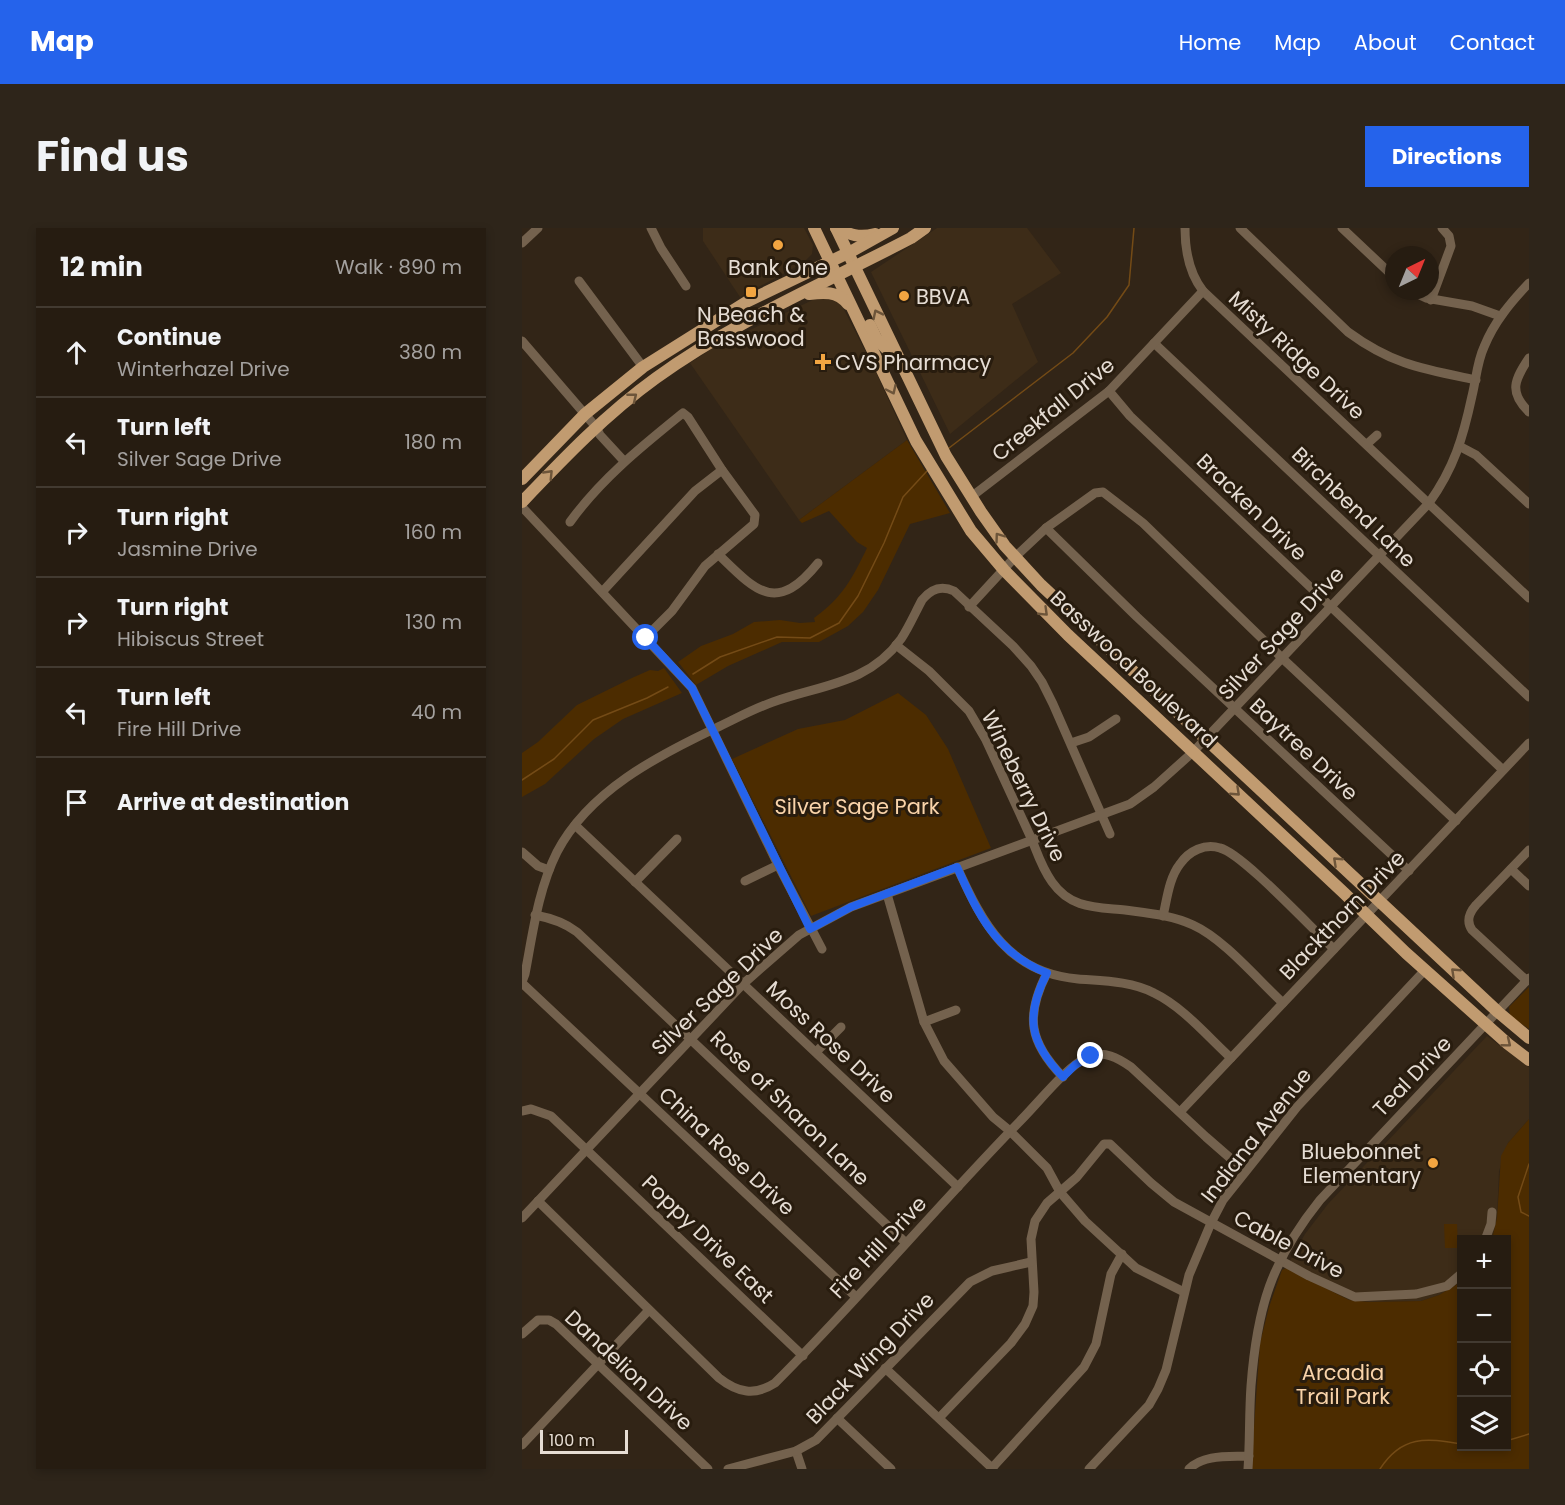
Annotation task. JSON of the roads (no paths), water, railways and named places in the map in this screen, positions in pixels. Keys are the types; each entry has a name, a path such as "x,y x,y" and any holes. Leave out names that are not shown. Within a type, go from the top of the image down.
{"main road":[{"name":"Basswood Boulevard","path":"814,228 840,257 845,272 902,365 950,462 971,497 1015,557 1041,585 1498,1012 1529,1038"},
{"path":"827,228 840,257"},
{"name":"Basswood Boulevard","path":"836,228 840,257 854,311 922,452 970,531 1042,611 1425,970 1529,1060"},
{"path":"836,228 863,237 890,230"},
{"path":"522,502 597,427 654,379 698,350 911,238 924,228"},
{"path":"522,479 585,414 643,367 748,302 890,230"},
{"path":"799,295 832,293 844,299 854,311"},
{"path":"688,338 698,350"},
{"path":"909,427 928,420"}],"street":[{"path":"522,243 538,228"},
{"path":"651,228 686,286"},
{"path":"1185,228 1189,263 1196,282 1203,291"},
{"path":"1240,228 1348,332 1380,354 1410,366 1476,380"},
{"path":"1342,228 1385,269"},
{"path":"1439,278 1451,246 1449,236 1442,228"},
{"path":"579,281 643,367"},
{"name":"Silver Sage Drive","path":"522,1218 743,984 786,946 810,929 851,907 1130,804 1154,787 1193,752 1429,503 1451,469 1459,446 1484,345 1500,316 1529,283"},
{"name":"Creekfall Drive","path":"971,497 1109,391 1203,291"},
{"name":"Misty Ridge Drive","path":"1203,291 1529,598"},
{"path":"1431,300 1472,306 1500,316"},
{"name":"Birchbend Lane","path":"1154,343 1529,698"},
{"path":"524,346 597,427 605,431 626,460"},
{"path":"1529,358 1515,387 1518,400 1529,412"},
{"name":"Bracken Drive","path":"1109,391 1130,416 1503,770"},
{"path":"570,522 588,498 626,460 683,413 688,417 756,518 754,524 699,572 672,611 646,638"},
{"name":"Misty Ridge Drive","path":"1367,444 1377,435"},
{"path":"1459,446 1476,455 1529,504"},
{"path":"603,591 694,490 722,470"},
{"path":"969,607 1015,557 1046,528 1095,493 1106,493 1143,523 1282,658 1456,821"},
{"path":"522,507 692,688 714,729 778,865 822,949"},
{"name":"Baytree Drive","path":"1046,528 1234,709 1409,871"},
{"path":"718,554 751,585 767,593 785,591 794,587 818,563"},
{"path":"522,982 535,915 549,870 557,852 575,825 593,805 639,770 714,729 769,703 854,678 878,663 896,645 922,600 933,590 942,588 954,591 1031,666 1053,704 1110,834"},
{"name":"Wineberry Drive","path":"896,645 929,671 969,711 986,740 1042,867 1052,882 1066,896 1094,908 1163,916 1193,925 1219,942 1283,1003"},
{"path":"1071,743 1089,737 1116,718"},
{"name":"Blackthorn Drive","path":"1180,1112 1529,743"},
{"name":"Moss Rose Drive","path":"575,825 958,1187"},
{"path":"635,882 677,839"},
{"path":"1163,916 1172,881 1182,861 1201,848 1218,847 1228,850 1250,869 1334,949"},
{"path":"1528,979 1472,930 1468,921 1470,912 1476,905 1529,850"},
{"path":"522,852 538,866 549,870"},
{"path":"745,881 778,865"},
{"path":"957,867 989,929 1021,960 1047,973 1068,978 1128,984 1154,993 1186,1016 1231,1058"},
{"path":"1511,869 1529,886"},
{"path":"887,894 924,1022 936,1048 954,1075 993,1117 1047,1168 1060,1192 1085,1221 1140,1271 1184,1292"},
{"name":"Rose of Sharon Lane","path":"535,915 549,917 566,924 577,932 906,1243"},
{"name":"Indiana Avenue","path":"1089,1469 1149,1405 1158,1389 1166,1370 1189,1275 1211,1223 1224,1200 1297,1107 1425,970"},
{"path":"1047,973 1038,991 1032,1024 1034,1035 1044,1055 1063,1077"},
{"name":"Teal Drive","path":"1248,1469 1251,1388 1262,1309 1272,1276 1293,1236 1320,1200 1528,979"},
{"name":"China Rose Drive","path":"522,982 855,1297"},
{"path":"924,1022 956,1010"},
{"path":"816,1053 841,1027"},
{"name":"Fire Hill Drive","path":"538,1201 719,1378 735,1390 742,1391 767,1388 775,1383 1010,1131 1084,1059 1091,1056 1108,1055 1131,1067 1245,1171"},
{"name":"Poppy Drive East","path":"522,1111 531,1108 551,1116 802,1356"},
{"name":"Cable Drive","path":"1060,1192 1070,1184 1104,1144 1110,1144 1174,1202 1335,1289 1355,1297 1416,1294 1447,1286 1457,1277"},
{"path":"939,1419 1011,1343 1025,1324 1033,1305 1034,1292 1030,1239 1035,1221 1047,1203 1060,1192"},
{"path":"1487,1235 1492,1212"},
{"path":"885,1368 993,1468 1084,1367 1096,1344 1111,1274 1122,1254"},
{"name":"Black Wing Drive","path":"728,1469 796,1451 816,1440 970,1282 992,1271 1031,1262"},
{"path":"522,1445 649,1310"},
{"name":"Dandelion Drive","path":"522,1334 538,1320 549,1320 556,1324 708,1469"},
{"path":"837,1418 891,1469"},
{"path":"796,1451 802,1469"},
{"path":"1189,1469 1196,1463 1211,1458 1249,1456"}],"waterway":[{"path":"949,448 1073,353 1107,317 1129,285 1134,228"},
{"path":"693,674 720,657 777,637 810,638 839,623 858,596 903,497 927,471"},
{"path":"522,780 554,759 593,720 668,687"},
{"path":"1529,1164 1518,1197 1521,1212 1529,1216"},
{"path":"1511,1439 1529,1434"},
{"path":"1380,1469 1388,1458 1406,1445 1426,1440 1457,1444"}],"place":[{"name":"Bank One","path":"778,245"},
{"name":"N Beach & Basswood","path":"751,292"},
{"name":"BBVA","path":"904,296"},
{"name":"CVS Pharmacy","path":"823,362"},
{"name":"Bluebonnet Elementary","path":"1433,1163"}],"park label":[{"name":"Silver Sage Park","path":"857,806"},
{"name":"Arcadia Trail Park","path":"1343,1384"}]}
